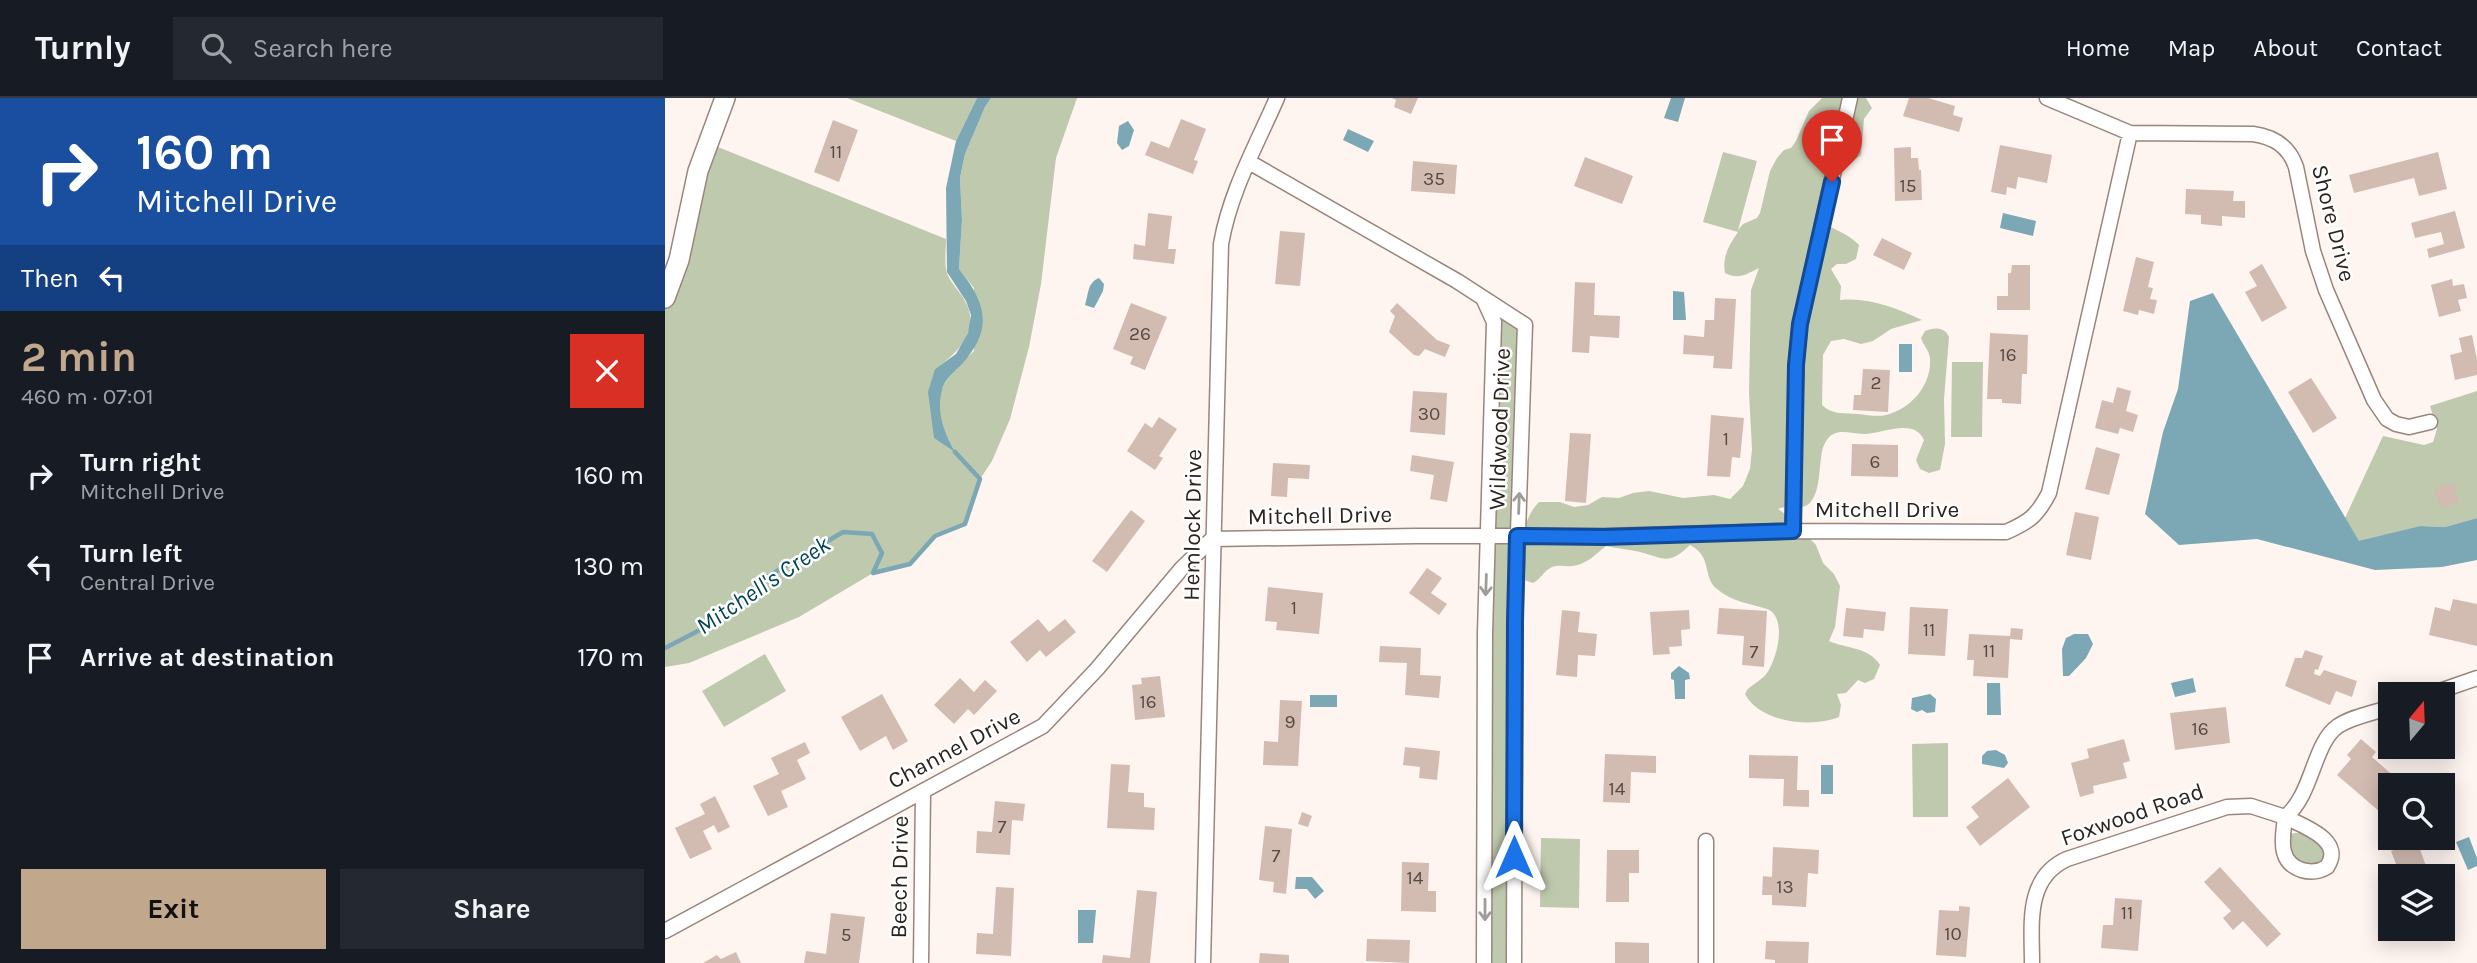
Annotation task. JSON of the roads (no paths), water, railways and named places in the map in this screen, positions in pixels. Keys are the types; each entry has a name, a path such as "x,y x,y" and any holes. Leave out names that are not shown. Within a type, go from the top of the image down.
{"street":[{"path":"665,298 679,260 698,171 725,98"},
{"name":"Hemlock Drive","path":"1203,963 1221,244 1225,219 1235,190 1277,98"},
{"path":"1793,531 1796,365 1800,324 1850,98"},
{"name":"Shore Drive","path":"2047,98 2130,133 2253,134 2267,136 2284,146 2293,157 2296,167 2313,251 2326,290 2374,400 2387,419 2396,424 2409,428 2430,422"},
{"name":"Mitchell Drive","path":"1212,539 1604,537 1793,531 2006,532 2024,524 2041,510 2049,493 2130,133"},
{"name":"Wildwood Drive","path":"1249,162 1457,281 1525,325 1515,621 1514,963"},
{"name":"Wildwood Drive","path":"1483,299 1494,323 1485,633 1485,963"},
{"name":"Channel Drive","path":"665,932 1043,726 1097,668 1164,588 1212,539"},
{"path":"2455,686 2477,678"},
{"name":"Foxwood Road","path":"2032,963 2034,896 2040,882 2055,865 2227,807 2251,806 2285,817 2300,801 2333,730 2344,723 2378,711"},
{"name":"Beech Drive","path":"921,963 923,791"},
{"path":"1706,841 1706,963"}],"water":[{"path":"977,98 991,98 965,154 960,178 962,220 959,269 976,294 983,316 979,339 962,364 947,379 940,398 942,422 955,452 934,438 928,392 935,369 956,354 968,333 971,315 966,301 947,272 946,188 956,141"},
{"path":"1671,98 1685,98 1678,122 1664,118"},
{"path":"1128,121 1134,130 1129,146 1122,150 1117,143 1119,126"},
{"path":"1348,129 1374,141 1368,152 1343,140"},
{"path":"2003,213 2036,221 2033,236 2000,228"},
{"path":"1099,278 1104,284 1103,291 1094,308 1085,305 1090,286"},
{"path":"1673,291 1684,292 1686,320 1673,320"},
{"path":"2213,293 2359,541 2420,526 2445,527 2477,518 2477,560 2442,567 2375,570 2257,539 2179,545 2145,514 2163,432 2178,389 2190,301"},
{"path":"1899,344 1912,344 1912,372 1899,372"},
{"path":"2074,634 2088,634 2093,644 2086,658 2069,676 2063,676 2062,649 2066,638"},
{"path":"1679,666 1689,673 1690,679 1685,680 1685,699 1675,699 1674,680 1671,679 1671,673"},
{"path":"2193,678 2196,692 2175,697 2171,683"},
{"path":"1987,683 2000,683 2001,715 1987,715"},
{"path":"1930,694 1936,699 1935,712 1917,712 1911,709 1912,698"},
{"path":"1310,695 1337,695 1337,707 1310,707"},
{"path":"1996,750 2005,755 2008,763 2004,768 1982,764 1982,756 1987,751"},
{"path":"1821,765 1833,765 1833,794 1821,794"},
{"path":"2469,837 2477,858 2477,866 2468,870 2456,842"},
{"path":"1296,877 1312,877 1324,891 1315,899 1307,889 1295,889"},
{"path":"1078,910 1096,910 1093,943 1078,943"}],"waterway":[{"name":"Mitchell's Creek","path":"665,648 721,619 767,577 843,532 872,534 882,553 873,573 910,564 935,536 965,524 980,479 955,452"}]}
